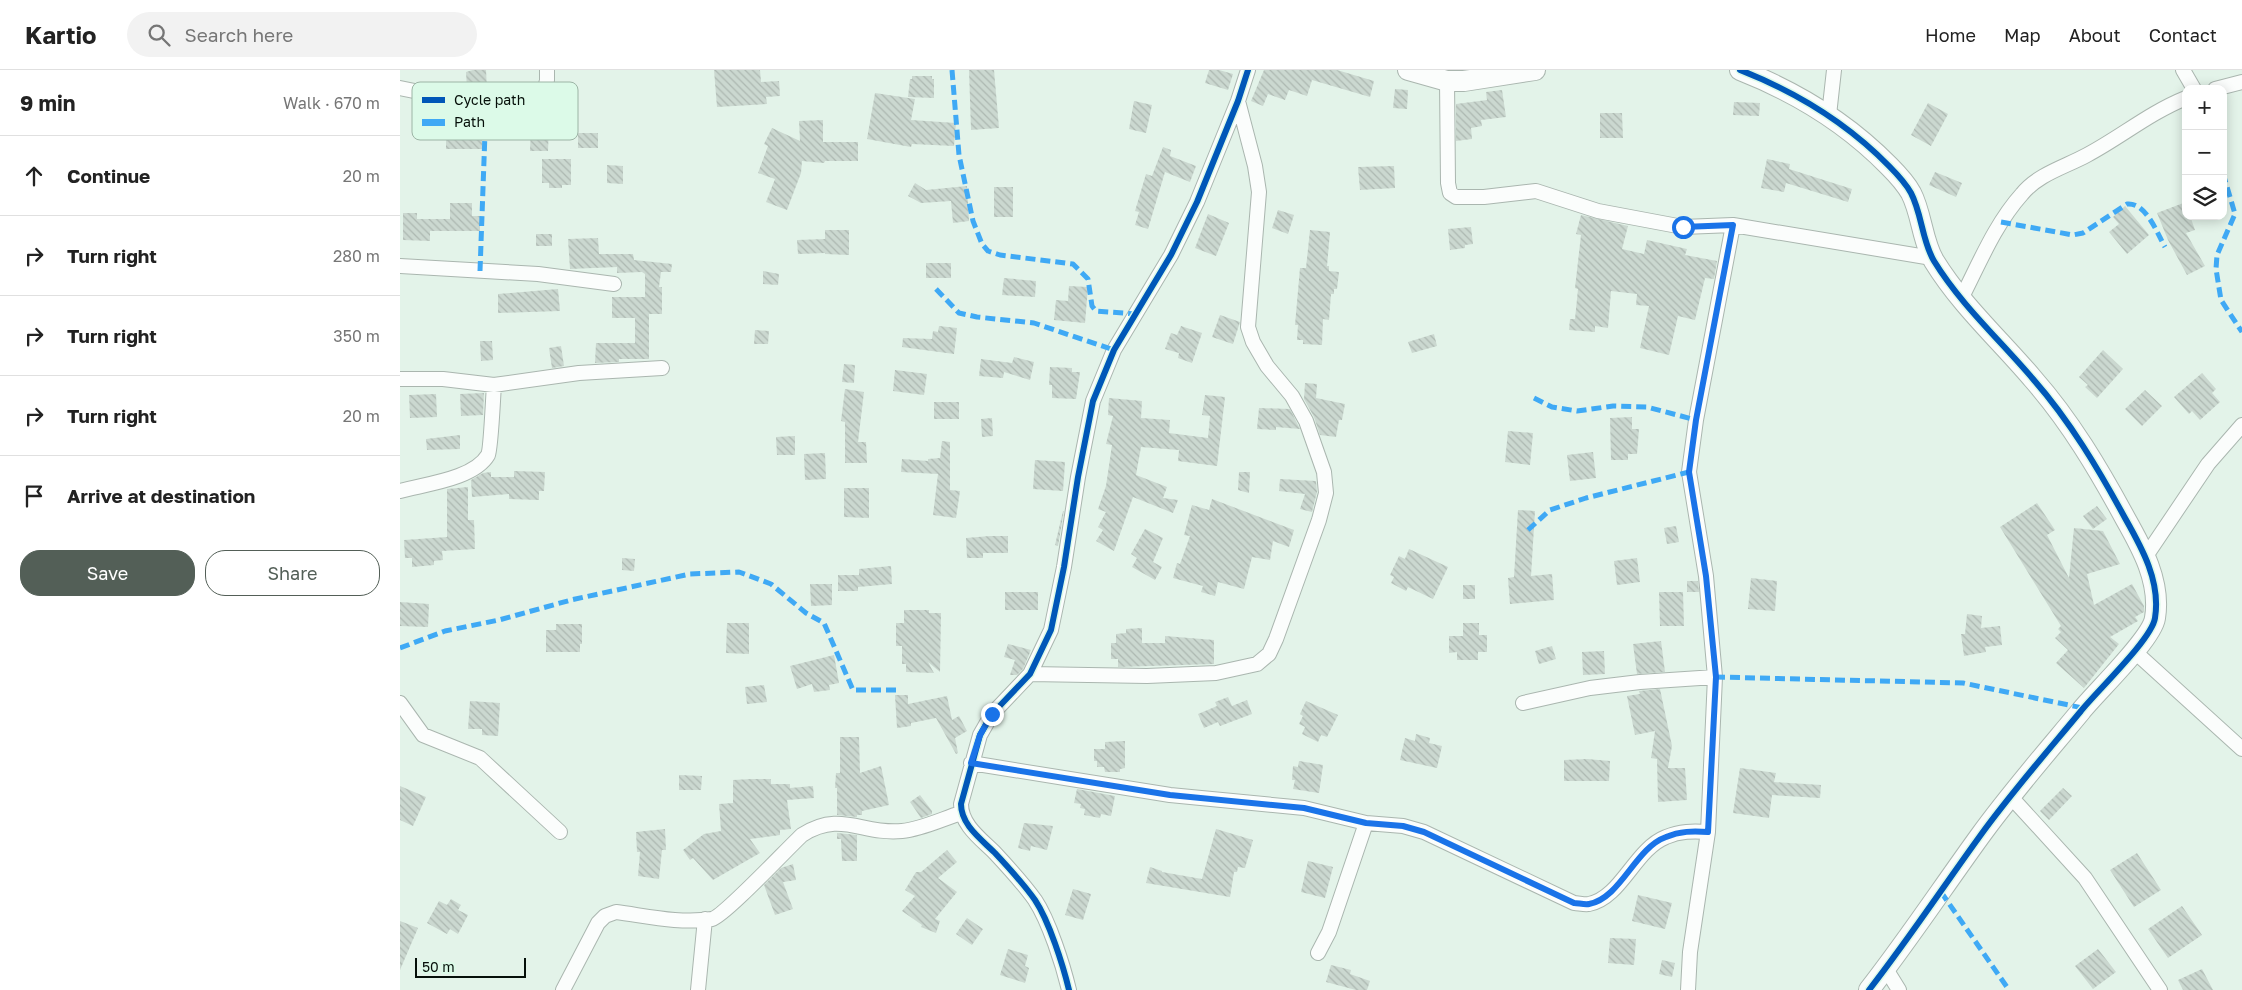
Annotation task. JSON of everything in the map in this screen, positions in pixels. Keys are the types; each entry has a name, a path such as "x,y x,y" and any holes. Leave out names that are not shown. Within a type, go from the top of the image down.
{"street":[{"path":"1069,990 1052,938 1036,901 1015,874 969,827 961,813 961,804 980,735 992,714 1030,674 1051,630 1093,401 1114,350 1171,255 1197,202 1238,102 1248,70"},
{"path":"1408,70 1447,81 1464,81 1535,70"},
{"path":"1740,70 1783,88 1829,115 1868,145 1891,168 1911,193 1932,258 1961,299 2035,381 2060,413 2103,478 2146,556 2156,598 2155,622 2134,651 2084,708 1980,835 1869,990"},
{"path":"1829,115 1834,70"},
{"path":"2183,70 2192,85"},
{"path":"1447,81 1448,182 1450,193 1456,197 1484,197 1536,191 1598,211 1683,227 1733,225 1932,258"},
{"path":"2227,86 2242,82"},
{"path":"1961,299 2000,222 2022,192 2045,174 2088,155 2161,108 2182,100"},
{"path":"1030,674 1147,676 1216,673 1257,664 1269,654 1319,520 1326,493 1324,472 1306,421 1292,396 1267,366 1253,342 1248,327 1258,192 1255,166 1238,102"},
{"path":"1688,990 1690,952 1708,832 1716,677 1706,576 1689,472 1696,420 1733,225"},
{"path":"400,266 538,274 614,284"},
{"path":"400,379 443,378 494,385 579,373 662,368"},
{"path":"400,491 456,476 474,469 488,454 494,385"},
{"path":"2146,556 2208,464 2242,425"},
{"path":"2134,651 2242,749"},
{"path":"1523,703 1590,688 1640,682 1716,677"},
{"path":"400,703 424,735 480,758 560,832"},
{"path":"971,763 1170,795 1304,808 1366,823 1403,826 1424,832 1574,903 1589,904 1608,894 1621,882 1640,856 1664,837 1688,831 1708,832"},
{"path":"2011,797 2085,878 2160,990"},
{"path":"563,990 598,923 605,916 616,912 683,922 713,919 736,900 802,835 814,827 829,823 902,831 961,813"},
{"path":"1318,953 1329,932 1366,823"},
{"path":"698,990 705,919"},
{"path":"1886,968 1899,990"}],"building":[{"path":"486,70 487,82 467,82 466,72"},
{"path":"714,70 760,70 761,82 779,81 780,96 766,97 767,104 717,107"},
{"path":"969,70 994,70 999,128 971,130"},
{"path":"1209,70 1219,70 1233,74 1228,90 1205,83"},
{"path":"1264,70 1337,70 1374,81 1370,97 1312,80 1307,96 1289,90 1285,100 1268,94 1263,106 1251,101"},
{"path":"912,76 932,76 932,79 934,79 934,98 908,97"},
{"path":"1395,89 1408,90 1407,109 1393,108"},
{"path":"1502,90 1506,117 1481,120 1482,126 1471,128 1472,139 1456,141 1456,104 1487,100 1486,92"},
{"path":"875,93 915,99 911,120 956,123 954,146 912,144 911,147 867,139"},
{"path":"1134,101 1152,105 1146,133 1129,129"},
{"path":"1734,102 1760,103 1759,116 1733,115"},
{"path":"1928,103 1948,114 1931,146 1911,135"},
{"path":"1600,113 1622,113 1623,138 1600,138"},
{"path":"823,120 823,142 858,142 858,161 825,161 824,163 802,161 801,173 787,210 766,202 775,179 758,173 768,146 764,144 772,128 800,141 799,121"},
{"path":"578,133 598,133 598,148 578,148"},
{"path":"446,140 482,140 482,149 446,149"},
{"path":"530,140 548,140 548,151 530,151"},
{"path":"1163,147 1171,150 1170,156 1196,166 1190,182 1165,172 1148,229 1135,225 1139,212 1135,211 1146,174 1152,176"},
{"path":"542,159 571,159 571,185 562,185 562,188 549,188 549,183 542,183"},
{"path":"1767,159 1790,164 1789,169 1852,189 1848,202 1786,183 1784,192 1761,188"},
{"path":"607,165 623,166 623,184 607,183"},
{"path":"1394,166 1395,188 1360,190 1358,167"},
{"path":"1935,172 1962,183 1956,197 1929,185"},
{"path":"915,183 926,190 967,186 969,221 953,223 951,201 921,203 908,196"},
{"path":"994,187 1013,187 1013,217 994,217"},
{"path":"450,203 472,203 472,216 480,216 480,231 430,231 430,241 403,240 403,213 417,213 417,219 450,219"},
{"path":"2182,204 2182,220 2191,220 2195,230 2186,233 2205,266 2187,275 2168,240 2157,213"},
{"path":"2125,206 2149,235 2127,254 2109,232 2119,224 2113,217"},
{"path":"1278,210 1294,215 1288,234 1272,228"},
{"path":"1208,214 1229,223 1216,256 1195,248"},
{"path":"1581,215 1628,226 1622,249 1644,254 1647,240 1687,249 1685,255 1717,261 1714,279 1705,278 1695,320 1678,316 1669,355 1640,348 1649,306 1636,305 1637,294 1611,291 1608,328 1595,326 1595,332 1569,330 1570,319 1575,319 1578,289 1575,288 1581,235 1576,234"},
{"path":"1471,227 1473,244 1465,245 1465,248 1450,250 1448,229"},
{"path":"825,230 849,230 849,255 825,253 798,254 797,240 825,239"},
{"path":"1310,230 1330,232 1327,266 1329,266 1329,271 1339,272 1337,289 1334,289 1334,294 1331,294 1329,320 1323,319 1322,345 1303,344 1303,340 1297,340 1298,325 1295,325 1300,268 1306,268"},
{"path":"536,234 552,234 552,246 536,246"},
{"path":"598,238 599,254 633,254 634,260 672,264 671,272 661,272 659,287 662,287 662,314 649,314 649,359 619,359 619,362 595,363 596,343 635,343 635,318 612,318 612,297 645,297 645,274 642,272 617,273 617,267 570,269 568,239"},
{"path":"926,263 951,263 951,278 926,278"},
{"path":"763,271 779,274 778,285 763,284"},
{"path":"1004,278 1036,281 1035,297 1002,295"},
{"path":"1069,286 1088,287 1085,323 1054,320 1056,300 1068,301"},
{"path":"558,289 560,311 498,313 498,294"},
{"path":"1220,315 1240,322 1233,344 1212,337"},
{"path":"939,326 957,328 954,354 902,347 903,338 932,339 933,331 938,332"},
{"path":"1181,326 1202,333 1192,363 1178,358 1179,353 1165,349 1171,333 1177,335"},
{"path":"755,330 769,331 768,344 754,344"},
{"path":"1434,334 1437,346 1412,353 1408,342"},
{"path":"480,341 492,341 493,360 481,361"},
{"path":"561,346 564,366 552,368 549,348"},
{"path":"2103,350 2123,369 2097,398 2085,387 2088,385 2079,377"},
{"path":"1014,357 1034,362 1030,380 1004,372 1003,378 979,376 981,359 1012,363"},
{"path":"844,364 855,365 854,383 842,382"},
{"path":"1050,367 1072,368 1072,372 1080,372 1076,399 1052,398 1052,385 1049,385"},
{"path":"895,370 927,374 924,395 893,391"},
{"path":"2202,373 2216,389 2212,393 2220,402 2200,420 2192,411 2189,414 2174,397"},
{"path":"1305,383 1317,384 1316,398 1345,404 1342,420 1339,420 1336,437 1320,435 1314,417 1304,399"},
{"path":"845,389 864,392 858,442 866,442 867,463 845,463 845,422 841,421"},
{"path":"2145,390 2162,406 2142,426 2125,409"},
{"path":"484,393 483,415 461,416 460,394"},
{"path":"436,394 437,417 410,418 409,395"},
{"path":"1205,395 1225,397 1217,466 1178,461 1179,450 1141,447 1136,475 1167,487 1163,498 1178,500 1173,513 1133,497 1114,551 1096,541 1103,530 1098,527 1106,512 1098,509 1106,486 1112,445 1106,444 1113,416 1108,415 1109,398 1142,401 1141,418 1170,420 1169,433 1208,438 1210,416 1202,415"},
{"path":"934,402 959,402 959,419 934,419"},
{"path":"1259,408 1290,409 1300,429 1276,427 1276,430 1257,429"},
{"path":"1632,417 1632,429 1639,429 1637,454 1628,454 1628,460 1611,460 1610,418"},
{"path":"992,418 993,436 982,437 981,419"},
{"path":"1508,431 1533,433 1530,465 1505,462"},
{"path":"460,435 460,449 427,450 426,439"},
{"path":"795,436 795,455 777,455 776,437"},
{"path":"942,441 950,442 950,490 960,491 956,518 933,515 938,474 901,472 902,459 928,461 928,459 940,458"},
{"path":"1593,452 1596,478 1570,481 1567,455"},
{"path":"825,453 826,479 805,480 804,454"},
{"path":"1035,460 1065,462 1063,491 1033,489"},
{"path":"514,471 545,472 544,491 539,491 539,500 509,499 509,494 472,497 471,480 483,473 491,472 491,477 514,477"},
{"path":"1239,472 1250,472 1249,493 1238,490"},
{"path":"1280,479 1316,481 1317,492 1312,512 1300,509 1305,494 1279,491"},
{"path":"468,487 468,520 474,520 475,549 442,551 443,560 434,561 434,565 412,567 412,558 405,558 404,540 447,537 447,489"},
{"path":"844,488 869,488 869,518 844,517"},
{"path":"1212,499 1294,530 1289,547 1273,541 1270,560 1252,557 1244,589 1218,582 1215,596 1201,592 1203,586 1173,578 1177,563 1180,564 1190,536 1184,535 1192,505 1209,510"},
{"path":"2037,503 2055,530 2047,535 2069,578 2074,528 2103,531 2120,564 2087,574 2094,605 2132,584 2144,606 2144,612 2135,617 2138,621 2110,637 2119,644 2084,688 2056,663 2068,650 2055,638 2061,632 2058,629 2061,626 2000,527"},
{"path":"2097,506 2107,519 2093,529 2083,516"},
{"path":"1518,510 1535,511 1531,576 1552,574 1554,600 1510,604 1508,578 1514,577"},
{"path":"1064,511 1058,546 1055,545"},
{"path":"1676,526 1679,542 1667,544 1664,528"},
{"path":"1145,529 1163,538 1153,562 1162,567 1155,580 1132,567 1137,558 1131,554"},
{"path":"1008,536 1008,553 983,553 983,558 967,558 966,538"},
{"path":"1409,549 1448,567 1433,599 1408,587 1406,591 1391,583 1394,577 1390,575 1399,556 1405,559"},
{"path":"622,558 635,559 634,571 622,570"},
{"path":"1637,558 1640,582 1617,585 1614,561"},
{"path":"891,566 892,584 858,587 858,591 838,591 838,575 859,575 859,569"},
{"path":"1751,578 1777,581 1775,611 1748,609"},
{"path":"1687,581 1698,581 1699,592 1687,592"},
{"path":"810,584 832,584 832,605 811,606"},
{"path":"1463,585 1475,585 1475,599 1463,599"},
{"path":"1005,592 1038,592 1038,610 1005,610"},
{"path":"1659,592 1683,592 1684,626 1660,626"},
{"path":"400,602 429,604 428,627 400,626"},
{"path":"904,610 929,610 929,613 941,613 940,672 928,662 934,673 906,672 906,664 902,664 902,646 896,646 896,623 904,623"},
{"path":"1967,614 1982,616 1981,628 2000,626 2002,645 1985,647 1986,652 1964,656 1961,634 1965,634"},
{"path":"727,623 749,623 749,654 726,653"},
{"path":"1463,623 1479,623 1479,635 1487,635 1487,652 1478,652 1478,660 1457,660 1457,652 1449,653 1449,636 1463,636"},
{"path":"556,624 582,624 580,652 546,652 546,630 556,630"},
{"path":"1142,628 1142,643 1165,643 1165,636 1214,640 1214,664 1118,667 1118,659 1111,659 1111,643 1116,643 1116,634 1126,633 1126,629"},
{"path":"1661,641 1665,672 1637,674 1633,644"},
{"path":"1008,644 1031,650 1023,669 1017,675 1010,675 1015,660 1004,657"},
{"path":"1552,646 1556,659 1539,664 1535,651"},
{"path":"1604,651 1605,674 1583,675 1582,652"},
{"path":"834,655 839,683 829,685 830,690 814,692 812,684 797,689 790,666"},
{"path":"764,685 767,702 747,704 745,687"},
{"path":"1660,689 1672,746 1668,768 1685,768 1687,800 1658,802 1657,759 1651,758 1655,731 1635,735 1627,696 1640,694 1639,691"},
{"path":"895,695 908,695 908,704 947,696 952,720 959,716 967,731 955,738 958,753 956,754 936,718 911,723 911,726 897,728"},
{"path":"1228,697 1232,706 1247,700 1252,714 1220,726 1218,722 1204,728 1198,714 1217,706 1215,702"},
{"path":"470,701 500,703 498,736 482,735 482,729 468,729"},
{"path":"1306,701 1338,715 1327,737 1321,735 1318,742 1302,734 1305,727 1299,724 1303,716 1300,714"},
{"path":"1416,734 1430,738 1429,743 1442,746 1437,768 1400,760 1405,738 1415,741"},
{"path":"840,737 859,737 860,773 881,766 889,805 862,811 862,815 857,815 857,817 837,815 837,788 835,788 836,773 840,773"},
{"path":"1125,741 1125,768 1120,769 1120,772 1105,772 1104,767 1097,767 1097,761 1094,761 1094,749 1105,749 1105,742"},
{"path":"1564,760 1610,761 1609,781 1564,781"},
{"path":"1299,761 1323,765 1319,793 1293,789 1295,780 1292,780 1293,766 1298,767"},
{"path":"1740,768 1776,773 1774,782 1821,785 1820,798 1772,795 1769,818 1733,813"},
{"path":"679,775 702,776 701,790 679,790"},
{"path":"771,779 771,784 790,784 790,788 813,786 814,798 787,800 791,829 780,830 780,835 750,839 760,853 713,880 693,858 690,860 683,850 704,834 721,831 719,804 733,803 733,780"},
{"path":"400,786 426,797 413,826 400,820"},
{"path":"2063,788 2072,796 2049,820 2040,811"},
{"path":"1077,789 1115,796 1111,816 1101,814 1100,818 1084,815 1085,809 1080,808 1081,804 1074,803"},
{"path":"920,795 932,811 932,814 921,818 910,802"},
{"path":"1024,823 1053,826 1047,850 1031,846 1030,851 1018,848"},
{"path":"665,829 666,850 662,850 659,879 638,876 640,852 637,852 636,832"},
{"path":"1216,829 1253,840 1245,868 1238,867 1237,872 1234,872 1230,897 1146,883 1150,867 1162,872 1202,879"},
{"path":"837,833 857,835 857,861 842,861 841,839 837,839"},
{"path":"947,850 957,862 938,878 957,892 935,919 940,921 936,933 921,927 922,925 902,911 915,896 905,890 916,872 921,872"},
{"path":"2137,853 2161,890 2134,907 2110,870"},
{"path":"1308,861 1333,867 1325,898 1301,892"},
{"path":"793,864 796,880 783,882 793,909 775,915 764,885 781,868"},
{"path":"1073,889 1091,894 1083,920 1065,915"},
{"path":"1638,895 1672,903 1665,929 1632,921"},
{"path":"451,899 461,905 458,910 468,915 458,934 450,929 447,934 427,923 439,901 447,905"},
{"path":"2182,906 2202,935 2168,958 2148,929"},
{"path":"967,918 983,929 972,945 956,934"},
{"path":"400,921 418,928 400,970"},
{"path":"1610,938 1636,939 1634,965 1608,963"},
{"path":"1008,949 1028,955 1025,966 1029,968 1025,983 1000,975"},
{"path":"2098,949 2116,972 2093,989 2075,966"},
{"path":"1662,960 1675,963 1672,977 1659,974"},
{"path":"1331,965 1351,970 1350,974 1370,981 1367,990 1356,990 1326,982"},
{"path":"2202,969 2213,990 2183,990 2178,980"}],"marked path":[{"path":"952,70 959,155 973,221 982,244 988,251 1000,255 1073,264 1088,279 1092,306 1096,311 1136,314"},
{"path":"480,271 485,140"},
{"path":"2224,175 2235,214 2217,255 2216,269 2221,300 2242,332"},
{"path":"2001,222 2073,235 2083,233 2127,204 2134,205 2145,213 2165,247"},
{"path":"936,289 959,313 977,317 1034,323 1114,350"},
{"path":"1534,398 1552,407 1577,411 1613,406 1647,407 1696,420"},
{"path":"1528,530 1550,510 1586,498 1689,472"},
{"path":"400,648 445,631 499,620 571,600 690,574 739,572 771,584 806,613 824,623 853,690 899,690"},
{"path":"1715,677 1963,683 2083,708"},
{"path":"1941,892 2009,990"}],"cycle path":[{"path":"1069,990 1055,944 1035,900 1016,876 968,825 964,819 961,804 980,735 992,714 1030,674 1051,630 1093,401 1114,350 1171,255 1197,202 1238,101 1248,70"},
{"path":"1740,70 1781,88 1820,110 1873,150 1904,182 1915,201 1927,245 1934,261 1956,293 2047,395 2072,429 2105,482 2138,541 2149,566 2155,591 2155,618 2152,627 2144,639 2004,804 1869,990"}],"route":[{"path":"992,714 980,735 971,763 1170,795 1304,808 1366,823 1403,826 1424,832 1574,903 1589,904 1608,894 1621,882 1640,856 1664,837 1688,831 1708,832 1716,677 1706,576 1689,472 1696,420 1733,225 1683,227"}]}
